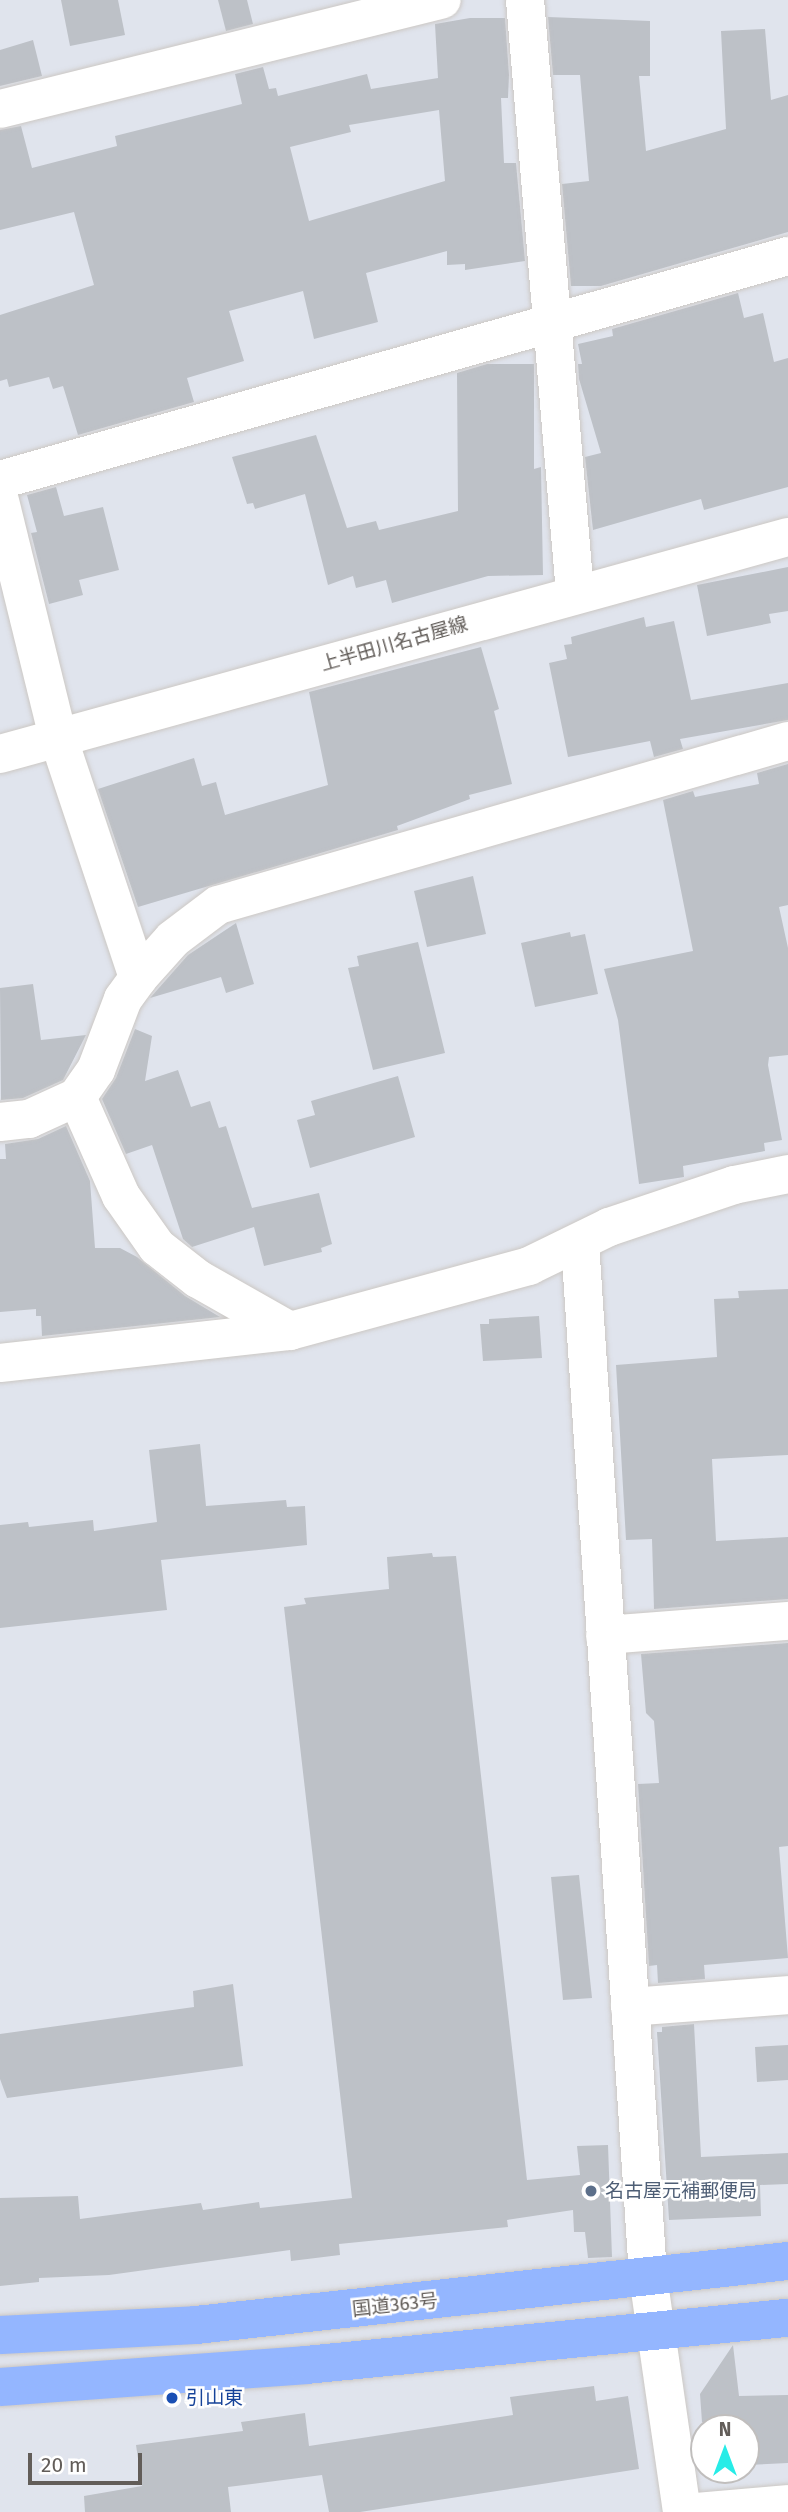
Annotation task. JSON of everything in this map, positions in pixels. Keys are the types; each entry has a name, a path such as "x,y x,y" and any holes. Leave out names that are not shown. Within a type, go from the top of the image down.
{"highway":[{"name":"国道363号","path":"0,2335 196,2325 788,2261"},
{"path":"0,2387 152,2378 788,2318"}],"street":[{"path":"0,109 442,0"},
{"path":"525,0 575,593"},
{"path":"0,480 551,320 788,256"},
{"path":"0,501 58,737 138,978"},
{"name":"上半田川名古屋線","path":"0,754 575,593 788,537"},
{"path":"0,1122 29,1119 77,1097 96,1070 123,999 138,978 173,939 218,905 788,741"},
{"path":"77,1097 121,1196 157,1247 198,1279 290,1331"},
{"path":"0,1363 290,1331 529,1266 608,1227 734,1185 788,1174"},
{"path":"580,1243 648,2276 682,2512"},
{"path":"606,1634 788,1621"},
{"path":"630,2007 788,1995"},
{"path":"695,2512 788,2504"}],"building":[{"path":"61,0 118,0 125,35 70,46"},
{"path":"218,0 247,0 253,24 226,31"},
{"path":"548,17 650,21 650,76 639,76 646,151 726,129 721,31 765,29 771,100 788,95 788,232 601,286 571,286 562,184 589,181 580,75 553,75"},
{"path":"470,18 505,18 509,75 508,98 501,98 504,163 516,163 525,261 465,270 465,264 447,265 447,251 366,273 378,322 314,339 303,291 229,311 244,361 187,378 194,402 78,435 63,386 53,389 49,377 9,387 7,379 0,381 0,315 94,285 74,212 0,230 0,130 21,126 32,168 117,146 115,136 242,104 235,74 263,67 269,89 276,88 278,96 367,74 371,89 438,78 435,24","holes":["439,110 445,181 309,221 290,147 351,132 349,125"]},
{"path":"33,40 42,76 0,86 0,50"},
{"path":"738,293 744,318 763,313 774,362 788,358 788,487 704,510 701,499 593,530 585,457 601,453 579,379 578,364 582,364 578,344 613,336 612,329"},
{"path":"487,364 534,364 534,469 541,467 543,575 488,576 392,603 386,580 356,588 353,576 328,585 305,494 255,509 253,503 247,504 232,457 316,435 347,528 376,521 379,530 458,511 457,373"},
{"path":"56,487 64,516 103,507 119,570 79,580 83,595 49,604 31,533 37,532 27,495"},
{"path":"788,567 788,611 769,614 771,623 707,636 697,585"},
{"path":"644,617 646,627 674,621 691,700 788,683 788,720 680,739 683,749 654,757 650,741 568,757 549,663 567,659 564,645 572,644 571,637"},
{"path":"481,647 499,709 494,711 512,784 469,795 470,799 397,826 398,830 138,907 98,789 194,758 202,786 216,782 225,815 328,785 309,692"},
{"path":"788,764 788,905 779,907 788,948 788,1055 769,1057 768,1065 782,1140 764,1143 765,1151 683,1166 684,1177 639,1184 618,1020 604,969 693,951 663,800 693,791 695,797 759,784 757,773"},
{"path":"473,876 486,934 427,947 414,891"},
{"path":"236,923 254,984 226,993 221,977 150,998 188,955"},
{"path":"570,932 571,937 585,934 598,994 535,1007 521,943"},
{"path":"418,942 445,1053 373,1070 348,968 359,966 357,956"},
{"path":"33,984 41,1040 86,1035 63,1080 23,1098 1,1100 0,988"},
{"path":"135,1029 152,1036 145,1081 178,1070 191,1107 210,1101 219,1128 226,1126 252,1208 319,1193 332,1244 321,1248 322,1252 264,1266 254,1227 192,1247 183,1239 152,1145 126,1154 102,1099 116,1078"},
{"path":"398,1076 415,1137 310,1168 297,1120 315,1115 311,1101"},
{"path":"66,1126 90,1181 95,1248 120,1248 137,1257 185,1296 220,1317 42,1336 41,1316 36,1316 36,1309 0,1312 0,1159 6,1159 5,1144 38,1139"},
{"path":"788,1289 788,1455 712,1459 716,1541 788,1537 788,1599 654,1609 652,1539 626,1540 616,1365 717,1357 714,1299 739,1298 738,1291"},
{"path":"539,1316 542,1358 483,1361 480,1324 489,1324 489,1319"},
{"path":"200,1444 206,1506 286,1500 287,1507 305,1506 307,1545 161,1560 167,1610 0,1628 0,1525 28,1522 29,1527 93,1520 94,1531 157,1522 149,1450"},
{"path":"432,1553 433,1557 456,1556 527,2180 580,2175 577,2146 608,2145 612,2257 588,2258 585,2232 574,2232 573,2210 507,2220 508,2227 339,2244 340,2255 291,2261 290,2250 109,2275 39,2278 39,2282 0,2286 0,2198 78,2196 80,2219 201,2203 203,2210 259,2202 260,2208 352,2198 284,1607 306,1604 304,1598 389,1589 387,1557"},
{"path":"788,1643 788,1846 779,1847 788,1958 704,1965 705,1979 658,1983 657,1965 649,1966 638,1784 659,1783 654,1721 646,1713 641,1654"},
{"path":"579,1875 592,1998 563,2000 551,1877"},
{"path":"233,1984 243,2066 7,2098 0,2079 0,2034 194,2007 193,1991"},
{"path":"694,2024 701,2157 788,2153 788,2184 760,2185 761,2216 669,2220 657,2032 662,2032 662,2027"},
{"path":"788,2045 788,2080 757,2082 755,2047"},
{"path":"733,2345 739,2396 788,2395 788,2463 760,2464 760,2414 701,2414 700,2394"},
{"path":"594,2386 596,2401 628,2396 639,2469 360,2512 329,2512 322,2475 228,2487 231,2512 85,2512 84,2496 142,2486 136,2445 243,2431 241,2422 305,2413 309,2446 513,2415 510,2397"}],"place":[{"name":"名古屋元補郵便局","path":"591,2191"},
{"name":"引山東","path":"172,2398"}]}
